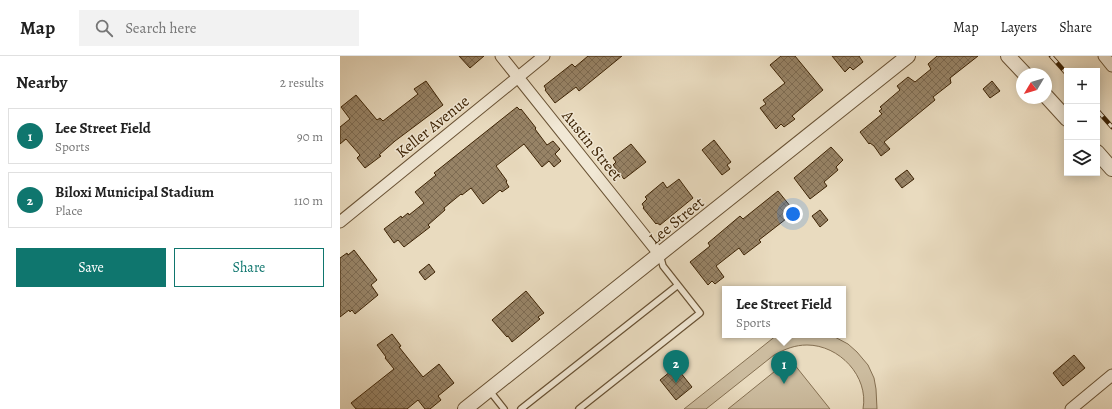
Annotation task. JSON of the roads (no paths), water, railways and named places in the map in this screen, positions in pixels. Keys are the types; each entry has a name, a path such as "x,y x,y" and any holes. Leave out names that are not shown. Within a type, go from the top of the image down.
{"street":[{"name":"Austin Street","path":"501,56 660,255"},
{"name":"Keller Avenue","path":"340,222 544,56"},
{"name":"Lee Street","path":"465,409 908,56"},
{"path":"1008,56 1019,68"},
{"path":"1104,56 1112,66"},
{"path":"1052,103 1064,116"},
{"path":"1100,155 1112,169"},
{"path":"1071,409 1112,375"}],"lane":[{"path":"578,409 700,313 663,266 660,255"},
{"path":"521,409 678,285"},
{"path":"489,390 504,409"}],"railway":[{"path":"1051,56 1064,71"},
{"path":"1100,113 1112,127"}],"place":[{"name":"Biloxi Municipal Stadium","path":"676,383"},
{"name":"Lee Street Field","path":"784,384"}]}
